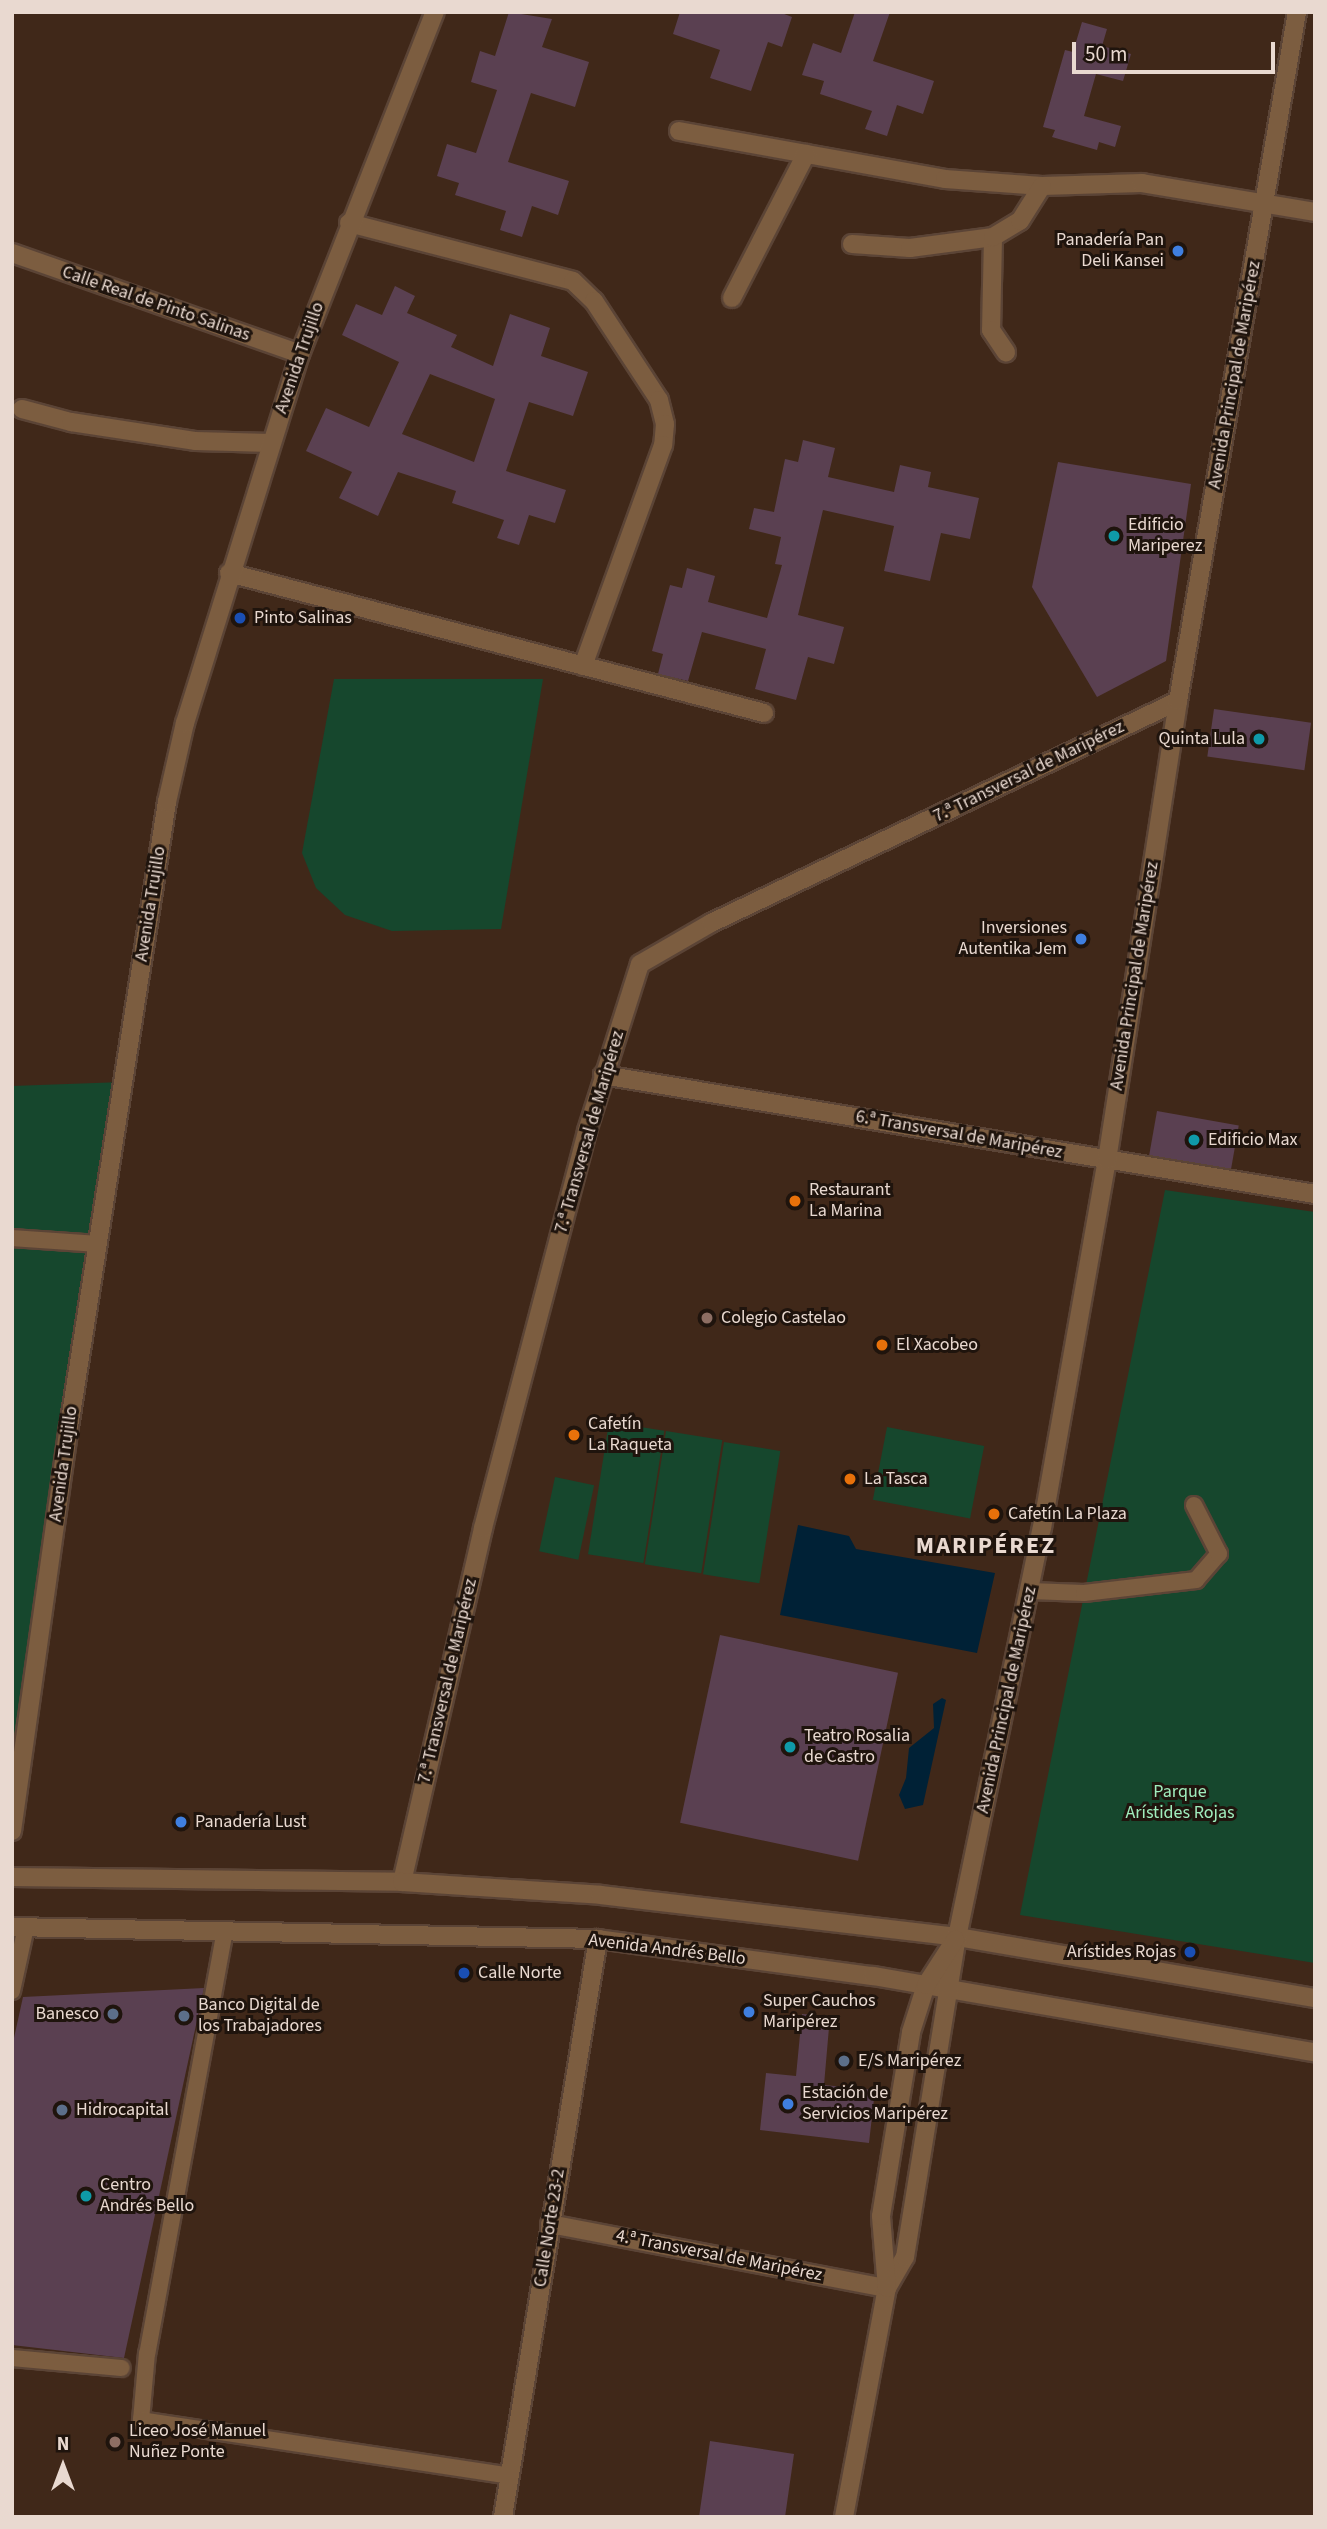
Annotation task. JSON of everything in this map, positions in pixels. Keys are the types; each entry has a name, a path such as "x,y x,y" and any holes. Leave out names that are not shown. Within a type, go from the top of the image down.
{"street":[{"name":"Avenida Trujillo","path":"12,1831 98,1244 167,803 185,723 229,573 300,354 349,223 435,12"},
{"name":"Avenida Principal de Maripérez","path":"887,2288 905,2257 951,1989 957,1937 1030,1591 1107,1160 1178,701 1297,12"},
{"path":"679,131 945,179 1042,186 1142,183 1315,212"},
{"path":"732,298 806,154"},
{"path":"852,244 910,248 993,237 1020,221 1042,186"},
{"path":"349,223 573,281 593,301 659,400 665,424 663,445 583,666"},
{"path":"993,237 991,330 1006,352"},
{"name":"Calle Real de Pinto Salinas","path":"12,253 300,354"},
{"path":"22,409 71,422 195,441 271,443"},
{"path":"229,573 764,712"},
{"name":"7.ª Transversal de Maripérez","path":"402,1882 483,1528 603,1075 640,964 711,923 1178,701"},
{"name":"6.ª Transversal de Maripérez","path":"603,1075 1315,1194"},
{"path":"12,1877 402,1882 601,1895 957,1937 1315,1998"},
{"name":"Avenida Andrés Bello","path":"19,1927 598,1939 926,1985 1315,2052"},
{"name":"Avenida Principal de Maripérez","path":"844,2517 887,2288 881,2216 909,2045 926,1985 957,1937"},
{"name":"Calle Norte 23-2","path":"503,2517 598,1939"},
{"name":"4.ª Transversal de Maripérez","path":"550,2224 887,2288"}],"lane":[{"path":"12,1238 98,1244"},
{"path":"1030,1591 1084,1593 1196,1580 1219,1554 1194,1505"},
{"path":"12,1991 19,1927"},
{"path":"225,1930 148,2353 141,2420 510,2476"},
{"path":"12,2358 122,2368"}],"green space":[{"path":"334,679 543,679 501,929 392,931 345,915 316,888 302,853"},
{"path":"123,1082 12,1831 12,1086"},
{"name":"Parque Arístides Rojas","path":"1165,1190 1315,1212 1315,1963 1020,1915"},
{"path":"609,1422 664,1431 643,1563 588,1554"},
{"path":"887,1427 984,1446 970,1519 873,1500"},
{"path":"666,1431 722,1440 701,1573 645,1564"},
{"path":"724,1442 780,1451 759,1583 703,1574"},
{"path":"555,1477 594,1485 578,1560 539,1551"}],"water":[{"path":"798,1525 849,1536 856,1549 995,1573 977,1653 780,1615"},
{"path":"942,1698 946,1700 923,1805 905,1809 899,1795 906,1778 909,1748 934,1728 933,1704"}],"building":[{"path":"509,12 552,19 542,47 589,62 575,107 531,93 508,162 569,181 558,215 532,206 522,237 500,230 506,211 455,195 459,183 437,176 447,144 476,153 497,90 471,82 480,51 495,56"},
{"path":"680,12 779,12 792,17 782,47 768,42 751,91 710,78 720,50 673,34"},
{"path":"855,12 890,12 873,61 934,81 923,114 897,105 887,136 865,129 872,111 820,94 824,81 802,75 813,43 841,53"},
{"path":"1082,22 1107,29 1102,46 1131,54 1123,81 1096,74 1084,116 1121,126 1115,147 1099,142 1097,150 1052,137 1055,130 1043,127 1065,50 1073,52"},
{"path":"395,286 415,296 407,313 457,335 451,347 493,366 510,314 550,328 541,356 588,372 573,416 529,402 506,471 566,490 555,523 529,515 519,545 497,538 504,520 452,503 456,491 398,472 378,516 339,498 352,472 306,451 326,408 369,427 399,362 342,335 356,304 382,315","holes":["430,374 495,399 474,462 402,434"]},
{"path":"803,440 835,448 828,477 894,492 900,465 931,472 928,487 979,498 970,539 941,533 930,581 884,571 894,526 823,510 798,615 844,627 834,664 808,657 796,700 755,689 766,649 702,632 688,681 658,674 663,654 652,651 670,585 682,588 687,568 715,576 708,602 767,618 782,565 775,564 781,537 749,529 754,508 774,512 785,459 798,462"},
{"name":"Edificio Mariperez","path":"1058,462 1191,484 1166,661 1097,697 1032,587"},
{"name":"Quinta Lula","path":"1214,709 1311,723 1304,770 1207,757"},
{"name":"Edificio Max","path":"1157,1111 1239,1125 1231,1170 1149,1155"},
{"name":"Teatro Rosalia de Castro","path":"720,1635 898,1673 858,1861 680,1823"},
{"name":"Centro Andrés Bello","path":"204,1988 124,2358 12,2345 12,2047 23,1997"},
{"path":"802,2014 830,2016 824,2085 875,2090 869,2143 760,2130 766,2073 796,2076"},
{"path":"710,2441 794,2454 785,2517 699,2517"}],"place":[{"name":"Panadería Pan Deli Kansei","path":"1178,251"},
{"name":"Edificio Mariperez","path":"1114,536"},
{"name":"Pinto Salinas","path":"240,618"},
{"name":"Quinta Lula","path":"1259,739"},
{"name":"Inversiones Autentika Jem","path":"1081,939"},
{"name":"Edificio Max","path":"1194,1140"},
{"name":"Restaurant La Marina","path":"795,1201"},
{"name":"Colegio Castelao","path":"707,1318"},
{"name":"El Xacobeo","path":"882,1345"},
{"name":"Cafetín La Raqueta","path":"574,1435"},
{"name":"La Tasca","path":"850,1479"},
{"name":"Cafetín La Plaza","path":"994,1514"},
{"name":"Teatro Rosalia de Castro","path":"790,1747"},
{"name":"Panadería Lust","path":"181,1822"},
{"name":"Arístides Rojas","path":"1190,1952"},
{"name":"Calle Norte","path":"464,1973"},
{"name":"Super Cauchos Maripérez","path":"749,2012"},
{"name":"Banesco","path":"113,2014"},
{"name":"Banco Digital de los Trabajadores","path":"184,2016"},
{"name":"E/S Maripérez","path":"844,2061"},
{"name":"Estación de Servicios Maripérez","path":"788,2104"},
{"name":"Hidrocapital","path":"62,2110"},
{"name":"Centro Andrés Bello","path":"86,2196"},
{"name":"Liceo José Manuel Nuñez Ponte","path":"115,2442"}],"district":[{"name":"MARIPÉREZ","path":"986,1546"}]}
